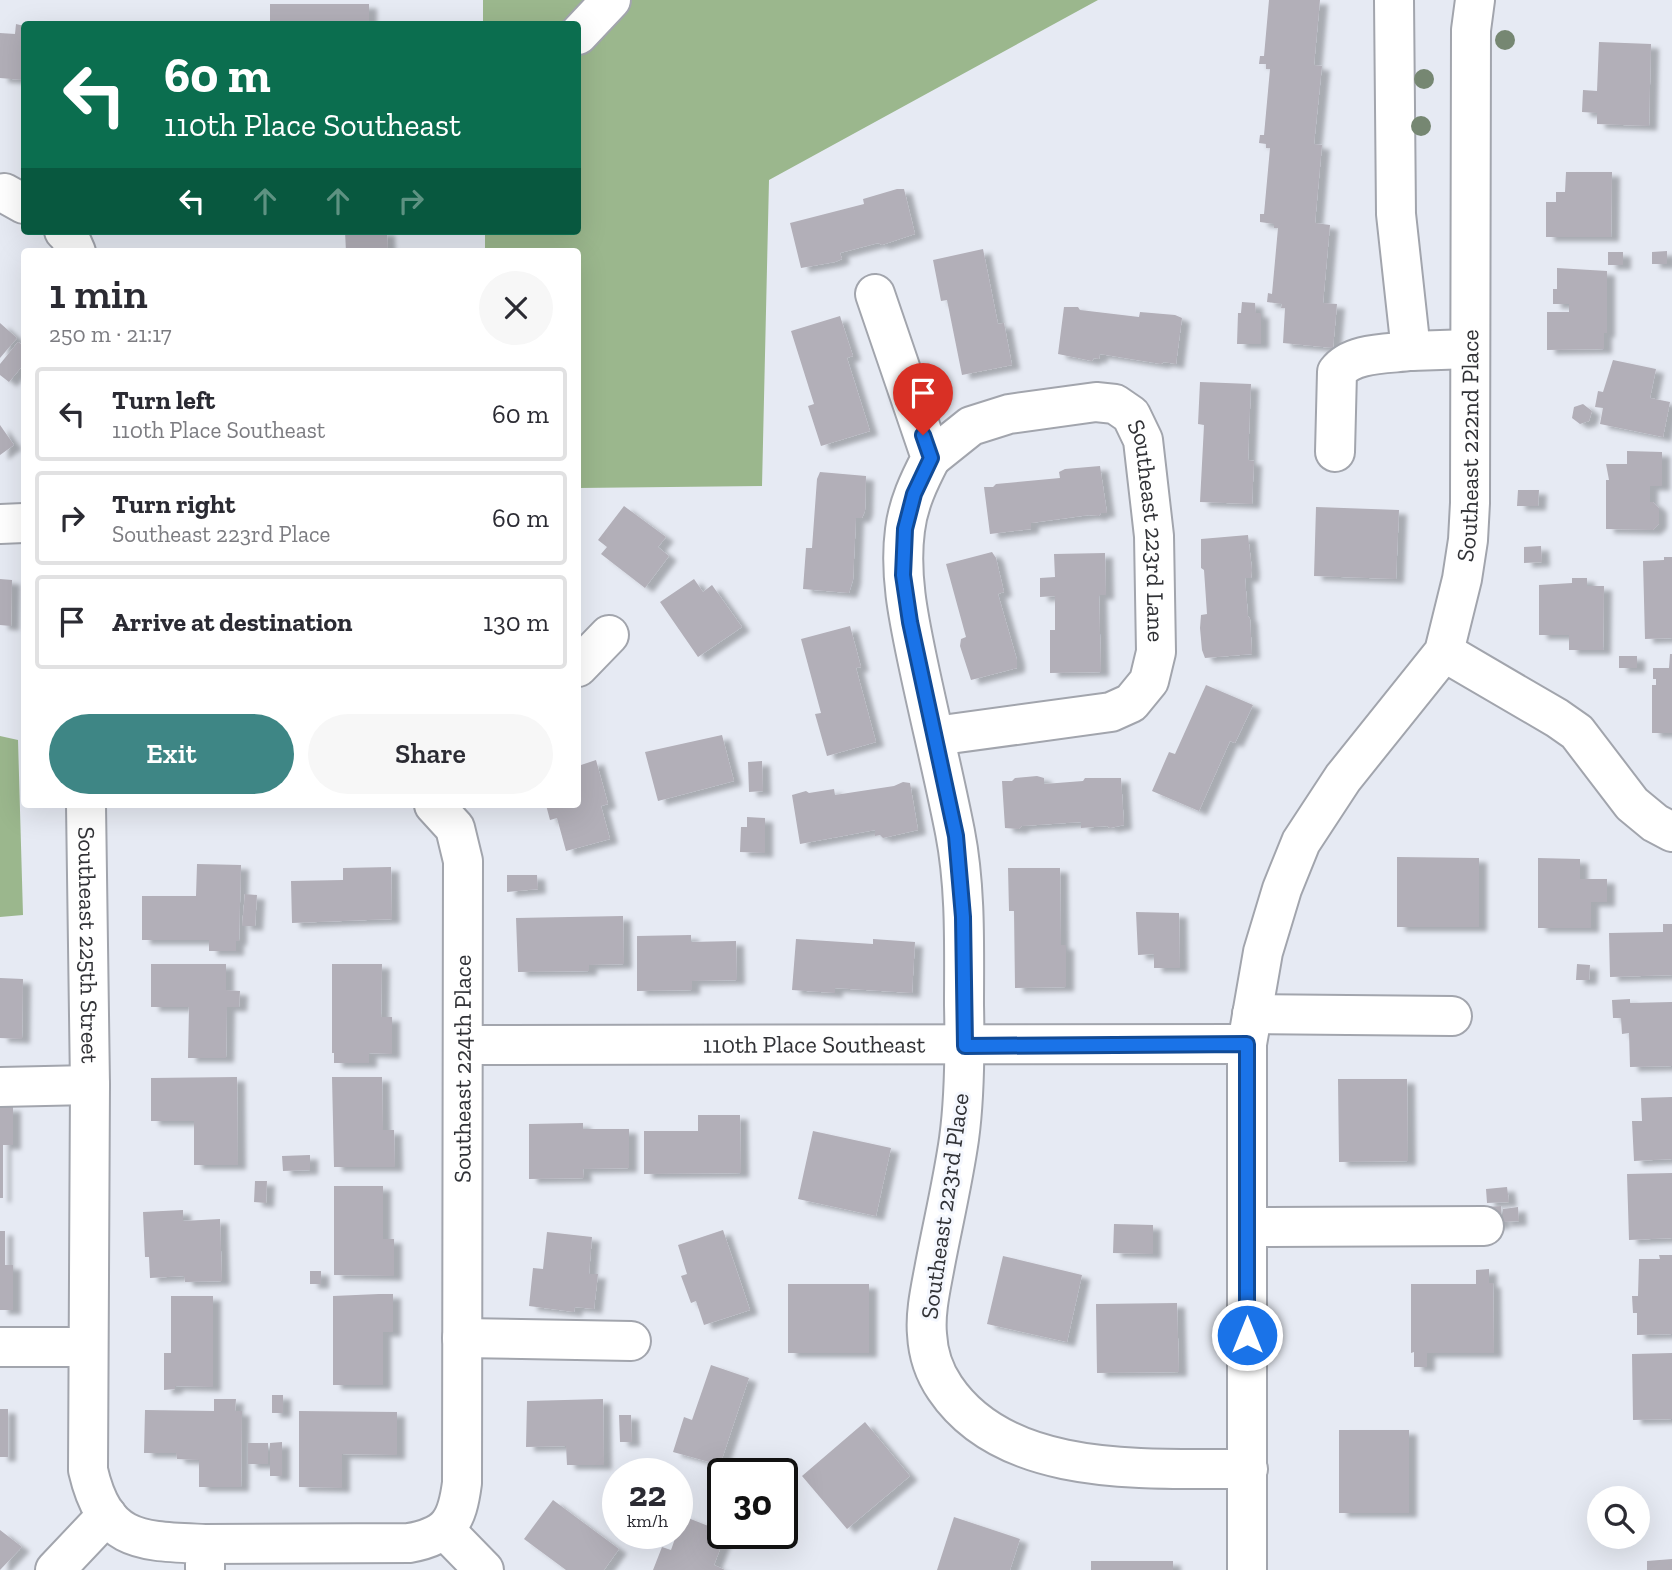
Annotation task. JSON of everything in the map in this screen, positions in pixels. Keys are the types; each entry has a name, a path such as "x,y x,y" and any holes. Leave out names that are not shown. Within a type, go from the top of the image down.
{"street":[{"path":"581,32 611,0"},
{"path":"1394,0 1396,214 1411,351"},
{"name":"Southeast 222nd Place","path":"1247,1570 1250,1029 1263,952 1282,890 1301,842 1343,778 1444,652 1462,579 1468,540 1471,30 1475,0"},
{"path":"875,294 931,458"},
{"path":"1335,452 1337,372 1344,363 1411,351 1470,349"},
{"name":"Southeast 223rd Lane","path":"931,458 971,426 1009,414 1096,402 1115,404 1131,415 1143,440 1154,536 1156,652 1149,681 1131,704 1111,712 935,736"},
{"name":"Southeast 223rd Place","path":"931,458 914,494 905,529 903,575 910,622 956,836 963,917 965,1046 960,1137 930,1292 926,1332 931,1360 943,1385 959,1408 989,1431 1030,1451 1129,1467 1248,1469"},
{"path":"0,524 21,523"},
{"path":"581,664 609,635"},
{"path":"1444,652 1577,732 1632,804 1655,823 1672,832"},
{"name":"Southeast 225th Street","path":"86,808 90,1085 88,1470 94,1496 120,1529 134,1537 205,1557 409,1543 430,1539 444,1530"},
{"name":"Southeast 224th Place","path":"440,808 455,828 463,861 463,1483 458,1510 444,1530"},
{"name":"110th Place Southeast","path":"464,1045 965,1046 1452,1016"},
{"name":"Southeast 225th Street","path":"0,1087 90,1085"},
{"path":"1247,1227 1484,1226"},
{"path":"462,1338 631,1341"},
{"path":"0,1347 88,1347"},
{"path":"55,1570 107,1515"},
{"path":"444,1530 484,1570"}],"green space":[{"path":"483,0 1098,0 769,180 762,486 581,488 581,248 485,248 485,235 581,235 581,21 483,21"},
{"path":"0,736 18,740 23,915 0,917"}],"building":[{"path":"1269,0 1320,0 1314,65 1322,66 1314,144 1322,145 1315,223 1330,225 1323,303 1337,304 1333,348 1283,343 1285,308 1281,308 1282,304 1267,302 1268,293 1272,294 1278,228 1274,228 1274,224 1260,222 1260,214 1264,214 1270,148 1259,143 1260,135 1264,135 1270,69 1266,69 1266,64 1259,64 1260,56 1264,56"},
{"path":"270,4 369,4 369,21 270,21"},
{"path":"16,24 21,25 21,80 0,78 0,33 15,34"},
{"path":"1599,42 1651,44 1649,126 1597,124 1597,113 1582,112 1583,90 1597,91"},
{"path":"1566,172 1612,172 1611,237 1546,237 1546,202 1556,202 1556,192 1565,192"},
{"path":"904,189 915,234 882,245 878,243 840,253 842,259 835,262 801,268 790,223 864,204 863,199"},
{"path":"345,235 387,235 388,248 346,248"},
{"path":"983,249 998,324 1004,323 1012,365 962,375 947,300 941,301 933,260"},
{"path":"1667,251 1667,264 1652,264 1652,252"},
{"path":"1608,252 1623,252 1623,265 1608,265"},
{"path":"1557,268 1607,271 1607,333 1604,333 1604,349 1547,350 1547,312 1569,312 1569,304 1553,304 1553,289 1557,289"},
{"path":"1242,302 1255,303 1256,313 1261,313 1261,344 1237,344 1238,313 1241,313"},
{"path":"1064,307 1139,317 1140,312 1182,318 1176,364 1100,354 1099,359 1094,358 1092,361 1058,354"},
{"path":"840,316 853,356 847,358 870,431 821,446 808,406 814,404 791,331"},
{"path":"0,323 17,338 0,358"},
{"path":"18,342 21,344 21,368 9,382 0,375 0,364"},
{"path":"1613,360 1656,369 1650,398 1670,402 1663,437 1600,424 1603,408 1595,407 1598,391 1603,392"},
{"path":"1200,382 1251,384 1248,460 1254,461 1252,504 1200,502 1204,425 1198,424"},
{"path":"1583,404 1592,411 1589,421 1580,424 1572,418 1574,407"},
{"path":"0,425 14,445 0,455"},
{"path":"1627,451 1662,452 1662,486 1650,486 1650,502 1659,508 1659,524 1653,530 1606,529 1606,480 1609,480 1606,464 1627,464"},
{"path":"1100,466 1107,513 1031,523 1031,529 990,534 984,487 1060,478 1059,472 1065,469"},
{"path":"820,472 866,476 865,511 862,518 856,518 853,580 849,593 803,589 806,548 812,548 817,479"},
{"path":"1518,490 1539,490 1538,506 1517,506"},
{"path":"624,506 666,537 658,547 669,556 645,588 601,554 607,547 598,540"},
{"path":"1316,507 1399,510 1396,579 1314,576"},
{"path":"1248,535 1252,570 1251,578 1245,578 1252,654 1205,658 1200,628 1201,615 1207,614 1204,570 1201,568 1201,539"},
{"path":"1541,546 1542,562 1524,563 1524,547"},
{"path":"992,552 996,558 1004,592 998,594 1017,668 971,680 960,646 961,639 966,637 946,564"},
{"path":"1105,553 1106,595 1099,595 1101,672 1050,673 1050,630 1055,630 1055,596 1040,597 1040,578 1055,577 1054,554"},
{"path":"1664,557 1672,557 1672,638 1645,639 1643,561 1664,560"},
{"path":"1572,578 1587,578 1587,586 1604,586 1603,650 1569,650 1569,635 1539,635 1539,585 1572,583"},
{"path":"0,579 12,580 11,626 0,625"},
{"path":"694,579 703,592 712,585 742,627 698,657 660,602"},
{"path":"850,626 861,667 856,668 876,742 827,756 815,714 821,713 801,639"},
{"path":"1670,654 1672,733 1652,733 1652,685 1656,685 1653,668 1669,668"},
{"path":"1619,656 1637,656 1637,668 1619,668"},
{"path":"1206,685 1253,705 1235,743 1230,741 1199,811 1152,791 1169,752 1175,754"},
{"path":"722,735 734,781 658,801 645,752"},
{"path":"596,760 608,804 601,806 610,839 566,851 557,818 550,820 547,808 581,808 581,765"},
{"path":"762,761 763,791 749,792 748,762"},
{"path":"1037,776 1044,778 1044,784 1083,781 1085,778 1121,778 1124,825 1081,828 1081,822 1005,828 1002,781"},
{"path":"903,782 910,783 918,830 883,838 880,835 875,836 875,830 800,844 792,795 834,789 835,795 894,786"},
{"path":"747,817 765,818 765,853 740,852 741,827 747,827"},
{"path":"1397,857 1479,858 1479,927 1397,927"},
{"path":"1538,858 1580,859 1580,879 1607,879 1607,902 1591,902 1591,928 1538,928"},
{"path":"197,864 241,865 239,941 236,941 236,951 209,951 209,940 142,940 142,896 196,896"},
{"path":"391,867 392,919 292,923 291,881 343,880 343,868"},
{"path":"1008,868 1060,868 1061,945 1066,945 1066,987 1015,988 1014,911 1009,911"},
{"path":"507,875 537,875 538,889 507,892"},
{"path":"245,894 257,895 255,926 242,926"},
{"path":"1136,912 1179,913 1180,968 1154,968 1154,954 1138,955"},
{"path":"623,916 624,964 589,965 589,971 518,972 516,918"},
{"path":"1663,924 1672,924 1672,975 1610,977 1609,933 1663,932"},
{"path":"691,935 691,942 736,941 737,980 692,981 692,990 637,991 637,936"},
{"path":"796,939 873,944 873,939 915,942 912,993 835,988 835,993 792,990"},
{"path":"151,964 226,964 226,990 240,991 239,1007 227,1007 226,1058 188,1058 189,1007 151,1007"},
{"path":"332,964 382,964 381,1017 392,1017 392,1054 369,1053 369,1063 334,1063"},
{"path":"1577,964 1590,965 1589,980 1576,980"},
{"path":"0,978 23,979 22,1039 0,1038"},
{"path":"1630,999 1630,1003 1672,1002 1672,1066 1630,1067 1629,1033 1622,1034 1621,1018 1613,1018 1612,1000"},
{"path":"237,1077 238,1165 194,1165 194,1121 151,1121 151,1078"},
{"path":"332,1077 382,1077 383,1130 394,1130 395,1167 334,1167"},
{"path":"1338,1079 1407,1079 1408,1161 1339,1162"},
{"path":"1672,1097 1672,1159 1634,1161 1632,1121 1642,1121 1641,1098"},
{"path":"0,1107 13,1107 13,1145 3,1145 3,1198 0,1198"},
{"path":"698,1115 740,1115 741,1173 644,1174 644,1131 698,1131"},
{"path":"583,1123 583,1129 629,1129 629,1168 583,1169 584,1178 529,1179 529,1124"},
{"path":"813,1131 891,1148 876,1216 798,1199"},
{"path":"310,1155 310,1170 283,1171 282,1156"},
{"path":"1672,1173 1672,1238 1629,1240 1627,1174"},
{"path":"255,1181 267,1181 266,1203 254,1202"},
{"path":"334,1186 383,1186 383,1239 394,1239 394,1276 334,1275"},
{"path":"1507,1187 1509,1202 1487,1203 1486,1189"},
{"path":"1501,1206 1502,1224 1487,1225 1487,1207"},
{"path":"1518,1207 1519,1221 1503,1222 1503,1209"},
{"path":"183,1210 183,1221 220,1219 222,1281 185,1282 184,1276 150,1278 149,1257 145,1257 143,1212"},
{"path":"1114,1224 1153,1225 1153,1254 1113,1253"},
{"path":"723,1230 750,1310 704,1325 696,1301 691,1303 681,1276 687,1274 678,1245"},
{"path":"0,1231 5,1231 5,1265 13,1265 13,1310 0,1310"},
{"path":"547,1232 592,1237 589,1274 598,1274 594,1309 575,1307 574,1312 529,1306 533,1268 543,1269"},
{"path":"1659,1255 1672,1255 1672,1334 1637,1335 1637,1313 1633,1313 1632,1296 1638,1296 1639,1259 1660,1259"},
{"path":"1003,1256 1082,1275 1067,1342 987,1324"},
{"path":"1489,1269 1489,1283 1493,1283 1494,1353 1427,1353 1427,1367 1414,1367 1414,1352 1411,1353 1411,1284 1476,1284 1476,1270"},
{"path":"310,1271 321,1271 321,1284 310,1284"},
{"path":"788,1284 869,1284 869,1353 788,1353"},
{"path":"393,1294 393,1332 383,1332 383,1385 333,1385 333,1296"},
{"path":"171,1296 213,1296 213,1387 175,1386 175,1389 164,1390 164,1353 171,1353"},
{"path":"1177,1303 1179,1372 1097,1373 1096,1304"},
{"path":"1672,1353 1672,1419 1633,1420 1632,1354"},
{"path":"711,1365 749,1378 722,1458 707,1458 707,1461 673,1452 684,1417 692,1420"},
{"path":"272,1395 283,1395 283,1413 272,1413"},
{"path":"214,1399 236,1399 235,1411 242,1411 241,1487 199,1487 199,1460 177,1459 176,1453 144,1453 145,1410 214,1411"},
{"path":"603,1399 602,1465 567,1465 566,1446 526,1447 527,1401"},
{"path":"0,1409 8,1409 8,1457 0,1457"},
{"path":"299,1411 397,1412 397,1455 342,1454 342,1488 299,1487"},
{"path":"619,1415 631,1415 632,1442 620,1442"},
{"path":"865,1422 910,1476 847,1529 802,1476"},
{"path":"1339,1430 1409,1430 1409,1513 1339,1513"},
{"path":"282,1442 282,1476 270,1476 270,1443"},
{"path":"248,1443 268,1443 268,1464 248,1464"},
{"path":"553,1500 602,1536 602,1549 619,1549 604,1570 566,1570 524,1539"},
{"path":"954,1517 1020,1539 1010,1570 937,1570"},
{"path":"693,1520 707,1525 707,1549 720,1549 714,1565 725,1570 653,1570 661,1549 693,1549"},
{"path":"0,1530 22,1547 0,1570"},
{"path":"1672,1559 1672,1570 1647,1570 1647,1561"},
{"path":"1091,1561 1173,1561 1173,1570 1091,1570"}],"route":[{"path":"923,435 931,458 914,494 905,529 903,575 910,622 956,836 963,917 965,1046 1247,1044 1247,1335"}]}
